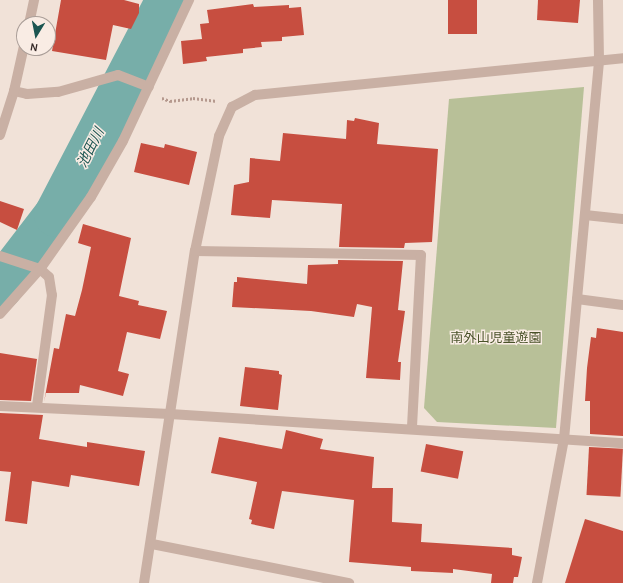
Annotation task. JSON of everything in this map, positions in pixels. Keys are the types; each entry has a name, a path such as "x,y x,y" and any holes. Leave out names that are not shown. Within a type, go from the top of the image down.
{"street":[{"path":"31,16 34,0"},
{"path":"0,314 40,268 91,197 123,141 189,0"},
{"path":"538,583 564,439 599,59 598,0"},
{"path":"0,134 14,91 22,56"},
{"path":"144,583 152,544 195,251 219,136 232,107 255,95 599,59 623,58"},
{"path":"14,91 27,94 58,92 118,75 149,87"},
{"path":"585,215 623,219"},
{"path":"195,251 421,255 412,428"},
{"path":"0,256 40,268 49,277 52,295 37,406"},
{"path":"578,299 623,305"},
{"path":"0,406 37,406 412,428 623,443"},
{"path":"152,544 349,583"}],"path":[{"path":"149,87 156,96 170,101 213,99 232,107"}],"green space":[{"name":"南外山児童遊園","path":"584,87 556,428 437,422 424,408 449,99"}],"building":[{"path":"61,0 124,0 139,4 139,13 131,29 113,25 106,60 56,52 56,28"},
{"path":"448,0 477,0 477,34 448,34"},
{"path":"538,0 580,0 578,23 537,20"},
{"path":"253,4 254,7 289,5 289,8 301,7 304,35 282,37 282,41 261,42 262,47 243,49 243,53 206,57 207,61 183,64 181,41 202,39 200,24 209,23 207,10"},
{"path":"355,118 379,123 377,144 438,149 432,242 405,243 404,248 339,247 342,204 272,200 270,218 231,215 234,185 249,182 250,158 280,161 283,133 346,139 347,120 354,121"},
{"path":"141,143 164,148 165,144 197,152 189,185 134,172"},
{"path":"0,201 24,209 17,230 0,222"},
{"path":"83,224 131,238 119,296 139,301 138,305 167,311 160,339 127,332 118,371 129,374 123,396 80,385 79,393 46,393 44,402 54,348 59,349 66,314 75,316 82,290 91,247 78,243"},
{"path":"338,260 403,261 398,310 405,311 398,362 401,362 400,380 366,378 372,307 357,304 354,317 311,311 232,307 234,282 237,282 237,277 307,284 308,265 338,264"},
{"path":"597,328 623,332 623,436 590,434 590,401 585,401 587,368 591,337 596,338"},
{"path":"0,353 37,359 31,401 0,400"},
{"path":"245,367 279,371 279,374 282,375 278,410 240,406"},
{"path":"0,413 43,415 39,439 87,447 87,442 145,451 139,486 71,475 69,487 32,481 27,524 5,521 11,472 0,471"},
{"path":"286,430 323,439 320,449 374,457 372,488 393,488 392,522 422,524 421,542 512,548 512,555 522,557 518,577 514,577 513,583 491,583 492,574 453,569 453,573 411,571 411,567 349,562 354,500 282,491 274,529 251,524 252,520 249,519 257,482 211,473 219,437 282,449"},
{"path":"426,444 463,451 458,479 421,471"},
{"path":"589,447 623,449 620,497 586,495"},
{"path":"585,519 623,531 623,583 565,583"}],"waterway":[{"name":"池田川","path":"0,288 56,215 168,0"}]}
